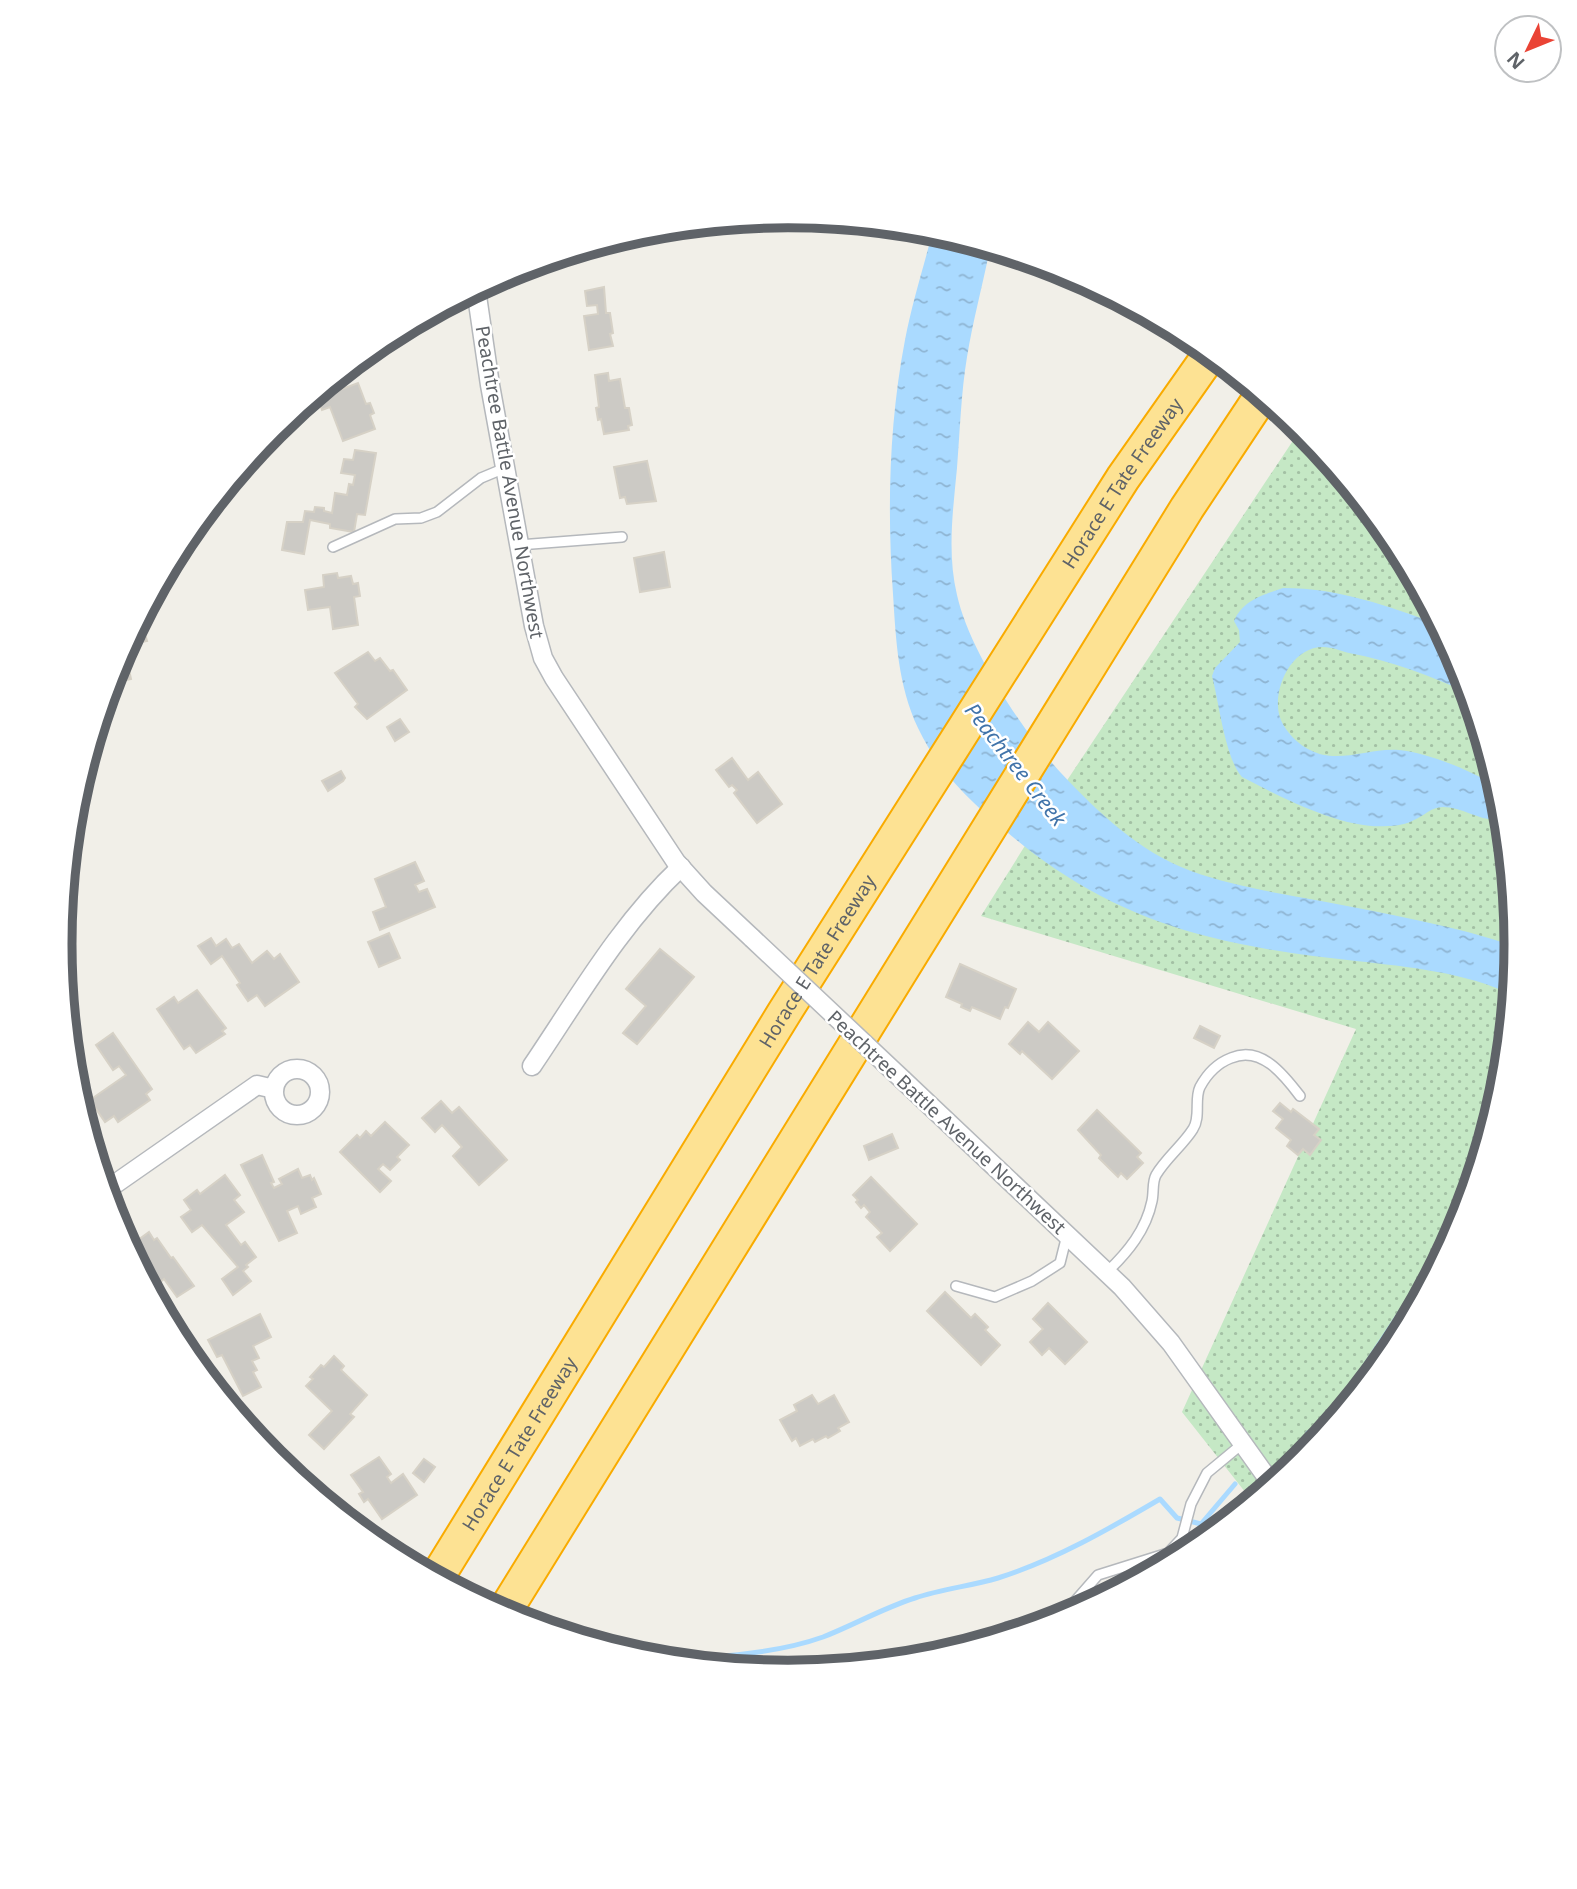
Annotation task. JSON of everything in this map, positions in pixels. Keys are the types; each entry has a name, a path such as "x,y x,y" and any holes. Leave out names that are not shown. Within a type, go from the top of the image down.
{"highway":[{"name":"Horace E Tate Freeway","path":"441,1571 784,1013 1123,478 1205,362"},
{"path":"509,1605 965,865 1187,509 1257,403"}],"street":[{"name":"Peachtree Battle Avenue Northwest","path":"478,299 534,626 543,658 554,678 681,867 752,938 1107,1272 1171,1343 1267,1478"},
{"path":"532,1066 655,892 681,867"},
{"path":"114,1185 257,1085 274,1089"}],"lane":[{"path":"333,547 395,519 421,518 437,512 481,478 505,468"},
{"path":"519,545 622,537"},
{"path":"1107,1272 1135,1242 1148,1218 1154,1177 1195,1126 1199,1088 1218,1063 1237,1055 1251,1055 1268,1062 1286,1078 1300,1097"},
{"path":"956,1286 995,1297 1032,1282 1059,1263 1067,1235"},
{"path":"1171,1550 1182,1538 1189,1509 1207,1473 1242,1444"},
{"path":"1076,1601 1098,1575 1164,1554"}],"green space":[{"path":"1295,438 1357,508 1384,546 1409,586 1451,670 1481,759 1499,851 1504,898 1504,991 1499,1038 1481,1130 1451,1219 1431,1262 1409,1303 1357,1381 1295,1451 1247,1495 1182,1412 1356,1029 981,916 1048,809"}],"water":[{"name":"Peachtree Creek","path":"930,242 988,256 965,371 953,516 952,563 963,617 985,665 1030,736 1046,756 1120,830 1154,853 1191,871 1239,885 1469,932 1505,943 1504,991 1436,972 1264,949 1185,930 1136,913 1112,902 1045,862 978,807 951,779 928,746 911,712 902,679 895,629 890,531 891,467 900,371 911,312"},
{"path":"1283,588 1324,591 1382,605 1428,621 1458,688 1381,660 1323,647 1302,654 1287,670 1279,692 1279,714 1283,725 1295,740 1321,754 1343,756 1399,750 1424,755 1477,775 1485,780 1494,820 1443,807 1435,808 1405,824 1370,826 1352,823 1332,818 1242,777 1227,744 1212,676 1215,668 1240,642 1239,630 1234,621 1238,614 1248,603"}],"building":[{"path":"604,287 613,346 589,350 584,316 598,314 597,305 587,306 585,291"},
{"path":"608,373 609,381 620,379 625,408 629,408 632,425 628,426 629,430 604,434 596,408 599,407 595,375"},
{"path":"358,383 366,404 370,403 374,413 370,415 375,429 343,441 330,407 322,410 320,403 332,393"},
{"path":"355,450 376,453 365,515 357,514 354,532 330,528 330,524 310,520 304,554 282,550 287,522 303,522 305,511 314,512 315,507 332,513 335,493 347,495 349,484 353,485 355,475 341,473 344,459 353,460"},
{"path":"647,461 656,501 627,504 625,497 620,498 614,467"},
{"path":"664,552 670,587 640,592 634,558"},
{"path":"337,573 338,578 351,576 353,584 358,583 360,596 354,597 358,625 333,629 330,607 308,610 305,590 324,587 323,575"},
{"path":"144,631 147,641 139,643"},
{"path":"368,652 375,661 380,658 390,671 393,670 407,690 367,719 355,707 358,704 335,673"},
{"path":"128,666 131,679 122,681"},
{"path":"400,719 409,732 395,741 387,727"},
{"path":"732,758 748,780 758,772 782,804 757,823 734,793 737,790 732,785 729,787 716,770"},
{"path":"341,771 345,778 328,791 322,781"},
{"path":"415,862 424,881 415,885 419,892 427,889 435,907 380,930 373,912 386,907 375,879"},
{"path":"389,933 400,958 379,967 368,942"},
{"path":"211,938 216,946 226,939 232,948 239,944 252,963 267,951 274,959 280,954 299,982 265,1006 257,995 248,1001 222,956 211,964 198,946"},
{"path":"660,949 694,977 637,1044 623,1033 646,1006 626,989"},
{"path":"960,964 1016,989 1000,1019 972,1007 970,1011 946,997"},
{"path":"197,990 226,1028 222,1031 225,1034 196,1053 190,1045 184,1049 157,1009 174,997 178,1003"},
{"path":"1028,1022 1039,1032 1048,1022 1079,1051 1052,1079 1022,1051 1020,1054 1009,1044"},
{"path":"1200,1026 1220,1036 1214,1048 1194,1038"},
{"path":"113,1033 152,1089 146,1094 150,1100 118,1122 114,1116 105,1122 90,1100 126,1075 119,1066 113,1070 96,1045"},
{"path":"441,1101 452,1113 459,1107 507,1160 479,1185 453,1156 462,1147 442,1125 435,1132 422,1118"},
{"path":"1280,1103 1291,1112 1293,1109 1319,1129 1314,1135 1321,1140 1310,1155 1303,1149 1298,1155 1287,1146 1291,1140 1276,1128 1283,1119 1273,1111"},
{"path":"1097,1110 1141,1153 1137,1157 1143,1163 1127,1179 1121,1173 1118,1177 1099,1158 1101,1155 1078,1130"},
{"path":"385,1122 409,1145 397,1157 400,1160 390,1170 383,1164 378,1169 391,1181 380,1192 340,1152 357,1135 360,1138 366,1131 371,1136"},
{"path":"892,1134 898,1148 869,1160 864,1146"},
{"path":"262,1155 274,1188 282,1184 279,1179 298,1169 302,1178 310,1175 312,1180 314,1178 321,1194 312,1198 316,1207 301,1214 298,1206 287,1211 297,1233 279,1241 241,1165"},
{"path":"225,1175 240,1195 234,1200 244,1212 226,1225 241,1245 245,1242 256,1257 243,1271 251,1281 233,1295 222,1279 238,1267 202,1225 192,1232 181,1217 191,1210 184,1200 197,1190 200,1194"},
{"path":"871,1177 917,1224 890,1251 877,1237 882,1233 866,1217 870,1212 864,1205 861,1208 853,1195"},
{"path":"149,1232 154,1240 157,1238 194,1286 177,1297 164,1279 158,1284 135,1238 138,1240"},
{"path":"945,1292 971,1318 975,1314 988,1327 985,1330 1000,1345 981,1365 927,1311"},
{"path":"1048,1303 1087,1342 1065,1364 1049,1348 1042,1355 1030,1342 1043,1329 1033,1319"},
{"path":"260,1314 271,1337 253,1346 259,1358 252,1361 257,1370 253,1372 261,1387 243,1396 222,1355 217,1357 208,1340"},
{"path":"334,1356 344,1366 341,1370 367,1395 350,1414 354,1417 324,1449 309,1435 332,1411 306,1386 321,1365 324,1367"},
{"path":"812,1395 818,1404 834,1395 849,1422 828,1438 826,1436 815,1442 813,1439 800,1446 796,1438 792,1441 780,1420 797,1411 794,1405"},
{"path":"379,1457 391,1474 387,1477 391,1483 403,1474 417,1495 382,1519 368,1499 364,1502 359,1494 363,1492 351,1475"},
{"path":"424,1459 435,1467 424,1482 413,1473"}],"waterway":[{"path":"1347,1393 1410,1300"},
{"path":"1308,1433 1316,1429"},
{"path":"710,1657 758,1652 802,1643 823,1637 915,1598 1019,1571 1061,1553 1160,1499 1177,1518 1201,1524 1235,1484"}]}
